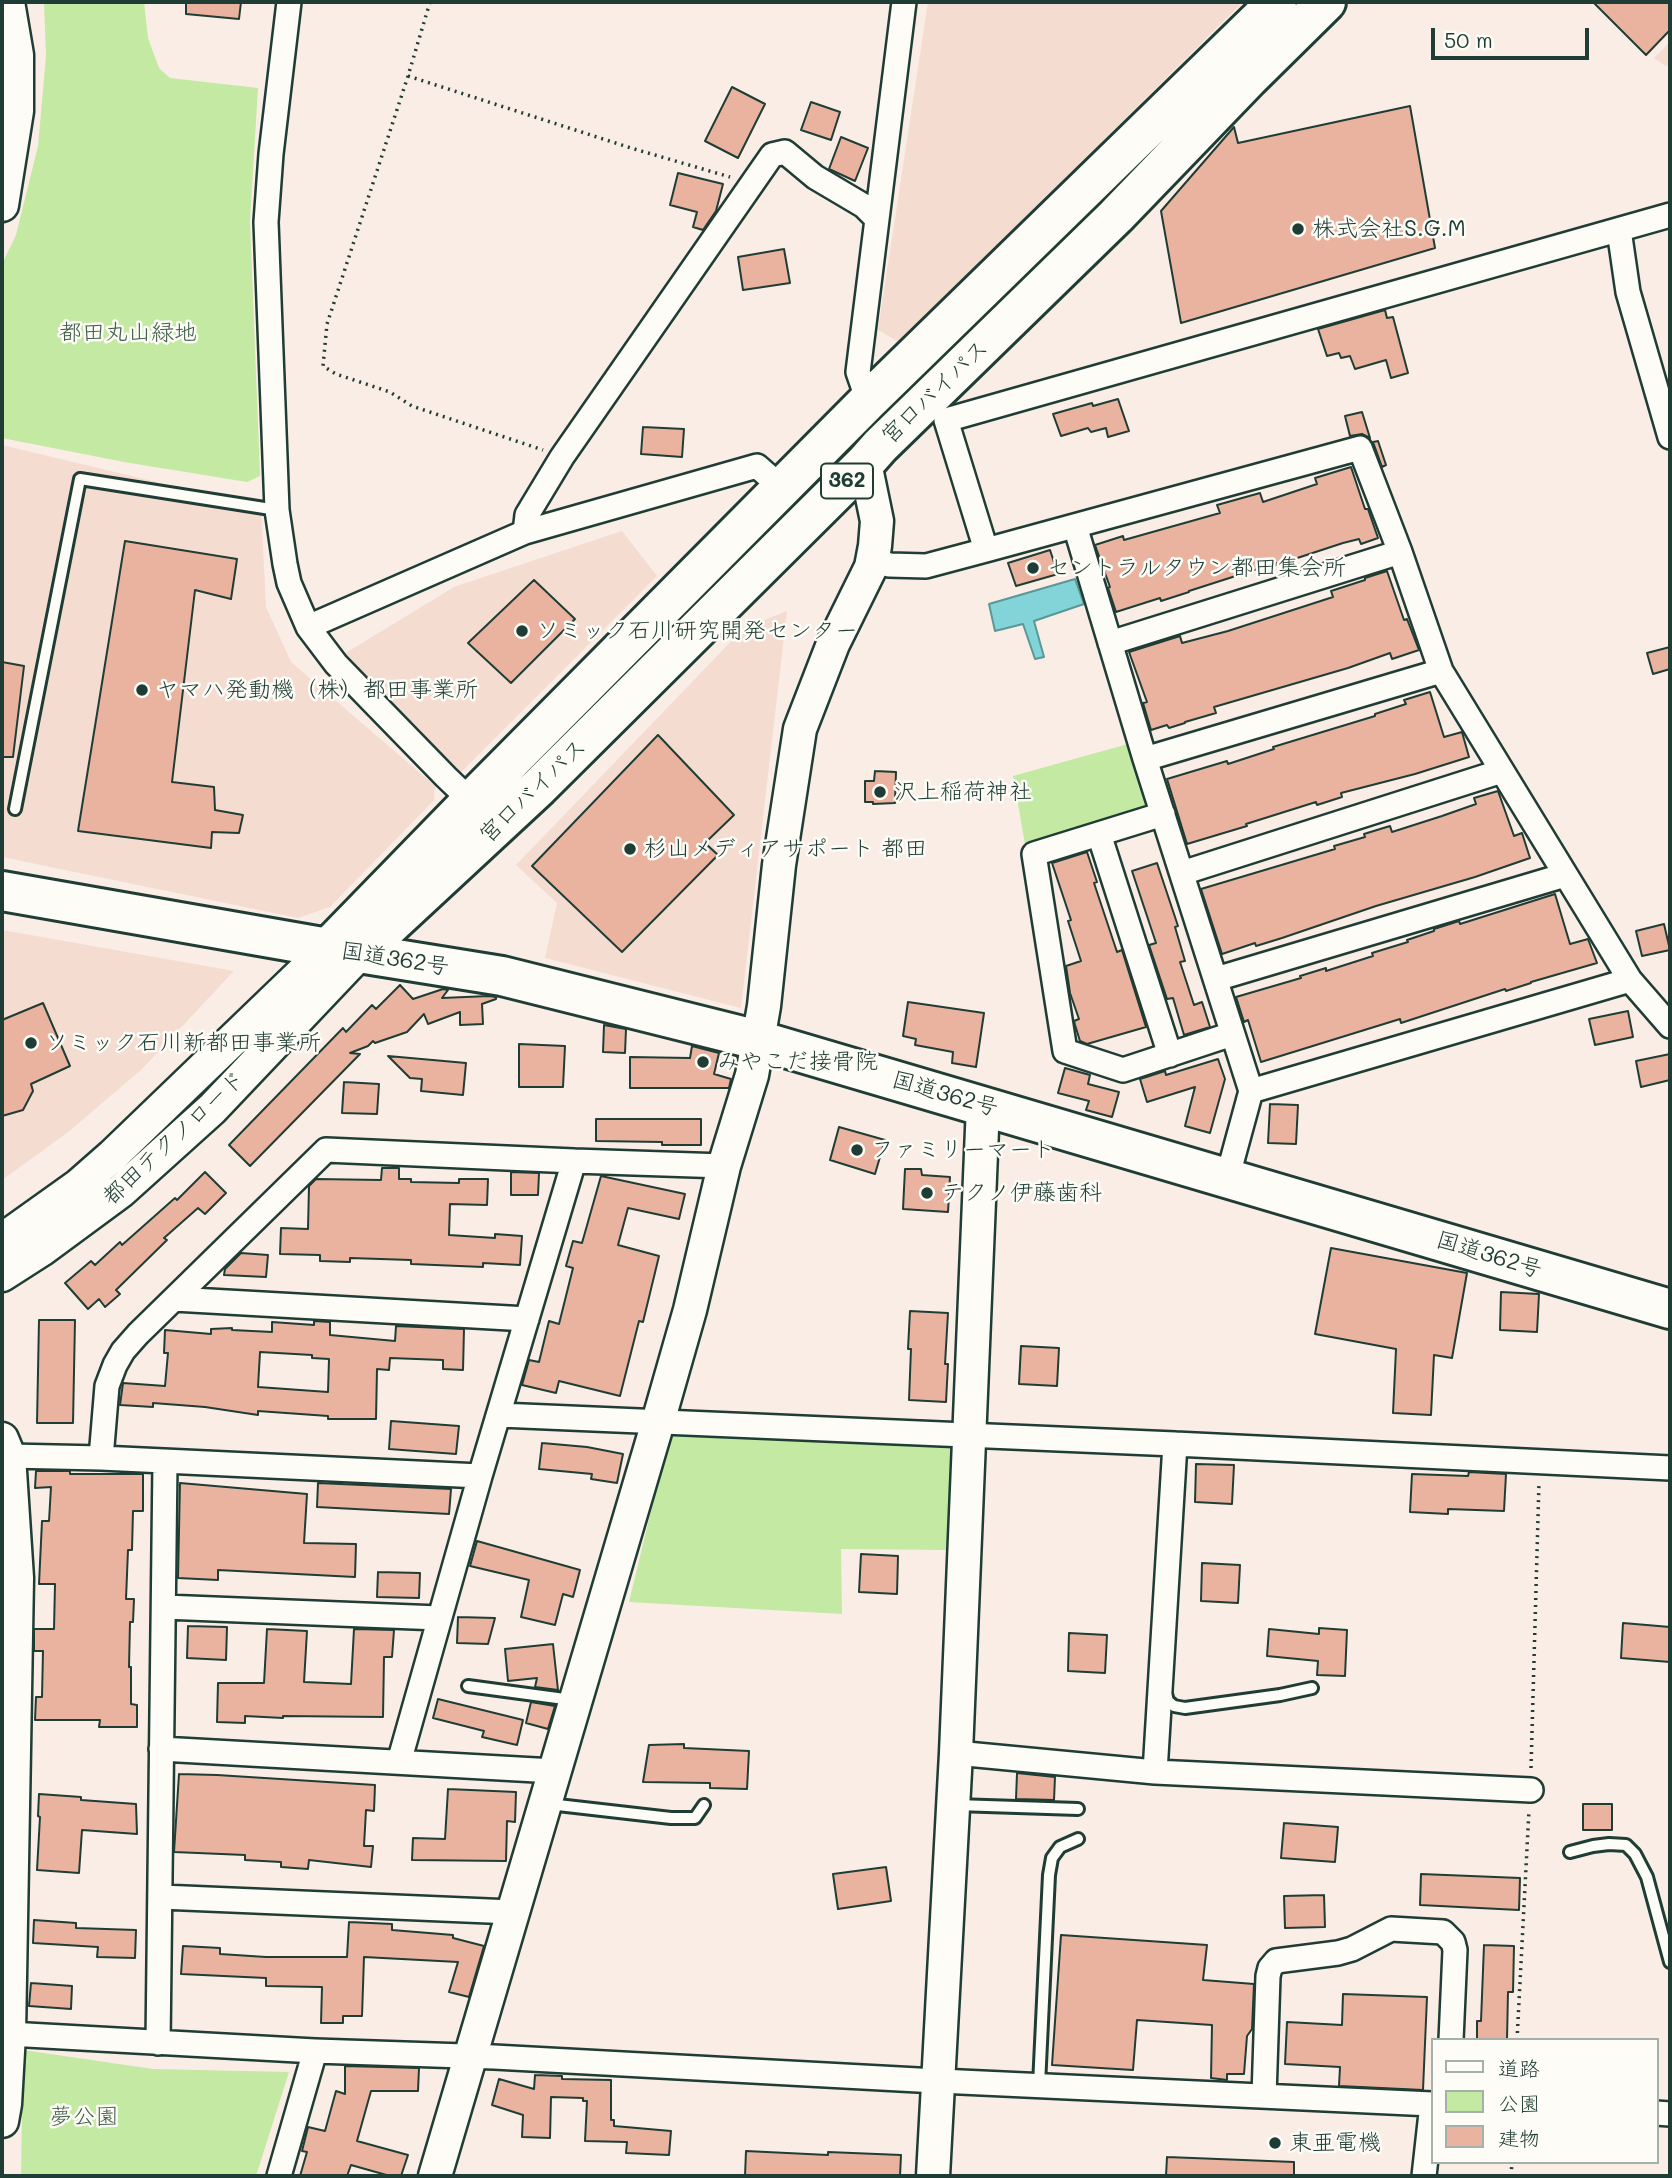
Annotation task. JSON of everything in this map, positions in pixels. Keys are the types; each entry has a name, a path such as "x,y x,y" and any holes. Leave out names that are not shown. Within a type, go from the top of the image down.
{"highway":[{"name":"宮口バイパス","path":"344,951 471,801 868,401 1277,2"},
{"name":"宮口バイパス","path":"344,951 538,787 880,446 1116,216 1326,2"},
{"name":"国道362号","path":"2,891 502,976 758,1040 1670,1309"}],"street":[{"path":"2,205 17,111 17,55 8,2"},
{"path":"289,2 271,153 266,222 277,510 289,583 308,627 336,664 471,801"},
{"path":"868,401 858,372 904,2"},
{"path":"525,532 527,515 562,457 772,155 785,152 815,177 864,206 876,218"},
{"path":"986,550 946,420 1670,215"},
{"path":"1619,230 1628,292 1670,437"},
{"path":"872,558 889,565 926,566 1360,447 1441,671 1630,980 1670,1026"},
{"path":"435,2176 658,1422 690,1310 724,1166 751,1075 800,729 833,644 871,567 877,521 865,463"},
{"path":"308,627 525,532 757,466 782,488"},
{"path":"1075,526 1145,759 1251,1091 1227,1179"},
{"path":"1110,643 1400,552"},
{"path":"1145,759 1441,671"},
{"path":"1182,873 1502,771"},
{"path":"1163,814 1034,854 1065,1051 1123,1070 1232,1034"},
{"path":"1100,834 1170,1055"},
{"path":"1216,979 1565,875"},
{"name":"都田テクノロード","path":"2,1240 79,1185 344,951"},
{"name":"都田テクノロード","path":"2,1275 121,1191 212,1109 344,951"},
{"path":"1251,1091 1630,980"},
{"path":"933,2176 956,1753 983,1105"},
{"path":"101,1458 107,1386 115,1365 138,1334 326,1150 724,1166"},
{"path":"399,1762 480,1476 574,1161"},
{"path":"174,1299 527,1319"},
{"path":"500,1415 1670,1468"},
{"path":"1155,1772 1175,1444"},
{"path":"2,2121 9,2035 6,1844 17,1578 5,1448 165,1462 480,1476"},
{"path":"158,2043 165,1462"},
{"path":"164,1607 439,1618"},
{"path":"162,1749 554,1771"},
{"path":"956,1753 1155,1772 1531,1790"},
{"path":"161,1898 512,1912"},
{"path":"1264,2096 1268,1976 1276,1961 1338,1953 1352,1949 1391,1929 1443,1932 1455,1950 1451,2038"},
{"path":"9,2035 1430,2104"},
{"path":"279,2176 314,2051"},
{"path":"1424,2176 1430,2122"}],"lane":[{"path":"15,809 80,479 277,510"},
{"path":"1161,1677 1168,1701 1174,1706 1185,1708 1312,1688"},
{"path":"468,1686 575,1700"},
{"path":"546,1804 671,1818 695,1818 704,1805"},
{"path":"953,1805 1077,1809"},
{"path":"1039,2085 1049,1875 1052,1858 1060,1847 1078,1839"},
{"path":"1570,1852 1609,1844 1626,1845 1635,1854 1647,1877 1670,1962"}],"path":[{"path":"430,2 327,324 323,366 336,374 390,392 412,406 516,439 562,457"},
{"path":"408,76 750,184"},
{"path":"1517,2038 1531,1790 1540,1462"}],"shaded area":[{"path":"928,2 1243,2 899,342 878,330"},
{"path":"1670,42 1670,65 1666,66 1654,58"},
{"path":"2,445 261,507 266,607 291,662 435,786 434,800 330,907 298,918 2,857"},
{"path":"622,531 657,576 460,773 344,654 454,587"},
{"path":"787,611 741,1008 545,958 557,903 516,865 744,628"},
{"path":"2,930 234,971 141,1070 67,1133 2,1180"}],"green space":[{"name":"都田丸山緑地","path":"44,2 144,2 148,38 159,68 170,78 258,88 250,221 260,476 247,482 2,438 2,264 16,235 38,146 46,56"},
{"path":"1128,744 1149,808 1025,844 1013,776"},
{"path":"678,1432 946,1444 952,1448 948,1550 841,1549 842,1614 629,1602 668,1441"},
{"name":"夢公園","path":"23,2050 153,2069 289,2072 256,2176 21,2176"}],"water":[{"path":"1075,579 1084,604 1034,621 1044,657 1035,659 1023,624 995,631 989,604"}],"building":[{"path":"186,2 241,2 239,19 186,14"},
{"path":"1593,2 1670,2 1670,30 1646,55"},
{"path":"732,87 765,104 738,158 705,141"},
{"path":"811,102 840,112 831,140 801,130"},
{"name":"株式会社S.G.M","path":"1410,106 1435,248 1181,323 1161,211 1234,127 1238,143"},
{"path":"841,137 868,148 855,181 829,169"},
{"path":"678,173 723,184 716,211 703,230 693,227 697,212 670,205"},
{"path":"784,249 790,283 743,290 738,257"},
{"path":"1385,310 1387,318 1393,317 1408,373 1391,378 1386,360 1355,369 1350,356 1341,358 1339,353 1327,356 1318,329"},
{"path":"1118,399 1129,431 1108,437 1106,428 1091,432 1088,428 1061,436 1053,414"},
{"path":"1362,412 1370,438 1362,434 1350,436 1345,416"},
{"path":"643,427 684,429 682,457 641,454"},
{"path":"1378,441 1386,465 1382,467 1373,442"},
{"path":"1351,467 1378,538 1361,544 1359,539 1343,543 1161,601 1160,598 1116,612 1095,545 1123,536 1124,540 1220,513 1217,505 1260,493 1263,502 1317,484 1315,478"},
{"name":"ヤマハ発動機（株）都田事業所","path":"125,541 237,559 231,599 195,590 172,782 214,787 215,810 243,815 239,833 212,832 211,848 78,831"},
{"name":"セントラルタウン都田集会所","path":"1050,550 1058,574 1016,586 1008,563"},
{"path":"1387,571 1404,620 1407,619 1419,650 1392,659 1390,653 1214,707 1216,713 1185,723 1151,730 1143,703 1147,702 1129,652 1180,636 1182,643 1228,631 1333,597 1331,591"},
{"name":"ソミック石川研究開発センター","path":"534,580 575,619 511,683 468,643"},
{"path":"1670,647 1670,669 1653,674 1647,653"},
{"path":"2,662 24,666 13,757 2,757"},
{"path":"1430,692 1444,737 1462,732 1469,757 1341,793 1342,797 1317,805 1316,802 1187,844 1167,779 1227,761 1228,764 1274,749 1273,747 1375,716 1406,704 1404,700"},
{"name":"杉山メディアサポート 都田","path":"658,735 734,815 705,843 718,855 622,952 532,866"},
{"name":"沢上稲荷神社","path":"875,771 896,772 895,803 865,802 865,781 874,781"},
{"path":"1498,791 1514,836 1522,833 1530,858 1282,938 1256,946 1255,943 1222,954 1201,889 1335,849 1334,846 1390,826 1392,832 1442,816 1476,804 1474,798"},
{"path":"1087,852 1097,882 1094,883 1117,952 1122,950 1146,1027 1087,1044 1080,1041 1075,1025 1074,1021 1079,1019 1070,993 1066,966 1081,961 1052,863"},
{"path":"1157,863 1178,926 1175,927 1185,961 1180,962 1194,1005 1202,1002 1210,1027 1184,1035 1173,998 1167,999 1149,945 1156,943 1132,871"},
{"path":"1555,894 1570,944 1588,939 1597,963 1401,1023 1400,1019 1261,1062 1248,1020 1244,1022 1236,997 1373,956 1372,953 1408,942 1407,940 1434,929 1459,921 1460,924"},
{"path":"1664,924 1670,950 1642,956 1636,931"},
{"path":"400,985 413,999 443,989 448,990 442,998 489,996 496,999 482,1004 483,1024 460,1025 460,1012 428,1024 424,1014 407,1032 375,1043 373,1041 368,1046 350,1053 360,1054 250,1166 229,1145 343,1028 346,1032 372,1005 376,1009"},
{"path":"908,1002 984,1013 976,1067 952,1063 953,1052 915,1045 916,1039 903,1036"},
{"name":"ソミック石川新都田事業所","path":"43,1003 70,1066 31,1084 33,1091 23,1110 2,1116 2,1020"},
{"path":"1628,1011 1633,1037 1595,1045 1589,1019"},
{"path":"604,1025 626,1029 625,1053 603,1052"},
{"path":"519,1044 565,1046 563,1087 519,1087"},
{"path":"692,1046 719,1053 714,1074 731,1079 729,1088 630,1088 630,1057 690,1058"},
{"path":"1670,1054 1670,1080 1641,1087 1636,1061"},
{"path":"388,1056 466,1063 463,1095 421,1091 422,1079 410,1078"},
{"path":"1218,1059 1225,1079 1210,1133 1185,1126 1195,1087 1147,1102 1140,1079 1165,1071 1166,1075"},
{"path":"1065,1068 1090,1075 1088,1084 1119,1092 1112,1117 1086,1110 1089,1101 1058,1093"},
{"path":"344,1082 379,1084 377,1114 342,1113"},
{"path":"1270,1104 1298,1105 1296,1144 1268,1143"},
{"path":"596,1119 701,1119 701,1145 596,1141"},
{"name":"ファミリーマート","path":"839,1127 885,1140 875,1174 830,1160"},
{"path":"382,1168 399,1168 399,1179 411,1179 411,1182 459,1183 459,1179 488,1179 487,1205 450,1204 449,1235 495,1238 495,1234 522,1236 520,1265 483,1263 483,1267 411,1264 411,1260 350,1258 350,1262 320,1261 320,1255 280,1254 281,1228 308,1229 309,1186 316,1179 381,1180"},
{"name":"テクノ伊藤歯科","path":"905,1169 921,1169 922,1175 950,1177 948,1212 903,1209"},
{"path":"205,1172 226,1193 205,1214 198,1208 164,1238 167,1240 116,1290 120,1294 105,1307 99,1299 88,1309 65,1283 91,1261 95,1265 120,1242 122,1245 175,1198 177,1200"},
{"path":"511,1172 539,1173 538,1195 511,1195"},
{"path":"601,1176 685,1194 679,1219 628,1208 618,1245 659,1256 643,1322 639,1321 620,1396 559,1381 556,1393 522,1385 529,1360 539,1362 549,1321 559,1324 573,1268 566,1266 573,1241 582,1243"},
{"path":"1331,1248 1467,1273 1452,1358 1434,1355 1431,1415 1393,1413 1396,1349 1315,1334"},
{"path":"241,1253 268,1255 266,1277 224,1275 225,1269"},
{"path":"1501,1292 1539,1294 1537,1332 1500,1330"},
{"path":"910,1311 948,1313 946,1402 909,1400"},
{"path":"39,1320 75,1320 73,1423 37,1423"},
{"path":"314,1321 330,1322 330,1335 395,1341 396,1326 464,1329 463,1370 443,1369 443,1360 390,1358 389,1370 377,1369 376,1419 328,1419 328,1416 258,1411 258,1415 153,1403 153,1407 120,1405 123,1383 165,1386 168,1353 164,1353 165,1330 211,1334 211,1329 232,1328 272,1332 272,1322 314,1325","holes":["260,1352 312,1355 312,1358 329,1359 328,1392 258,1387"]},
{"path":"1021,1346 1059,1348 1057,1386 1019,1384"},
{"path":"391,1421 459,1426 456,1454 389,1449"},
{"path":"542,1443 623,1454 617,1483 591,1479 592,1474 539,1469"},
{"path":"1196,1464 1234,1465 1232,1504 1195,1502"},
{"path":"36,1471 143,1474 143,1511 133,1511 126,1599 134,1599 133,1622 130,1622 129,1667 131,1704 137,1705 137,1727 99,1727 100,1720 35,1720 36,1697 42,1697 43,1651 34,1651 34,1629 54,1629 55,1584 39,1584 42,1521 49,1521 51,1487 35,1488"},
{"path":"1469,1472 1506,1474 1504,1511 1448,1509 1448,1514 1410,1512 1412,1474 1468,1476"},
{"path":"180,1483 307,1494 304,1543 356,1544 355,1577 218,1570 218,1580 178,1578"},
{"path":"318,1483 451,1489 449,1514 317,1507"},
{"path":"477,1541 580,1570 573,1597 563,1594 555,1625 521,1617 529,1580 470,1566"},
{"path":"861,1554 898,1556 897,1594 859,1592"},
{"path":"1202,1563 1240,1565 1238,1603 1201,1601"},
{"path":"378,1572 420,1573 419,1598 377,1597"},
{"path":"458,1617 495,1618 488,1644 457,1643"},
{"path":"1623,1623 1670,1627 1670,1662 1621,1658"},
{"path":"188,1626 227,1627 226,1660 187,1658"},
{"path":"1319,1628 1347,1630 1345,1676 1317,1675 1318,1661 1267,1656 1269,1629 1319,1634"},
{"path":"267,1629 307,1631 304,1682 351,1684 354,1629 394,1630 392,1657 384,1657 383,1717 245,1716 245,1723 217,1722 218,1683 264,1683"},
{"path":"1069,1633 1107,1635 1105,1673 1068,1671"},
{"path":"553,1644 558,1690 535,1687 537,1678 508,1681 505,1649"},
{"path":"438,1699 523,1720 517,1745 482,1737 484,1731 433,1718"},
{"path":"531,1702 555,1706 548,1729 526,1723"},
{"path":"684,1744 684,1748 749,1751 747,1789 710,1788 710,1783 643,1782 649,1745"},
{"path":"1017,1773 1055,1777 1054,1800 1016,1799"},
{"path":"179,1774 375,1785 374,1811 366,1810 364,1846 373,1846 371,1867 309,1860 308,1869 281,1867 281,1862 245,1860 245,1855 174,1852"},
{"path":"448,1789 516,1792 515,1822 507,1821 506,1861 412,1860 413,1838 445,1839"},
{"path":"39,1794 136,1804 137,1834 82,1830 79,1873 37,1870"},
{"path":"1583,1804 1612,1804 1612,1830 1583,1830"},
{"path":"1284,1823 1338,1827 1335,1862 1281,1858"},
{"path":"886,1867 891,1901 838,1909 833,1874"},
{"path":"1421,1874 1520,1878 1519,1910 1420,1905"},
{"path":"1324,1895 1325,1927 1285,1928 1284,1896"},
{"path":"34,1920 76,1923 76,1928 136,1930 135,1958 97,1957 98,1947 33,1943"},
{"path":"349,1922 392,1924 392,1930 453,1935 453,1938 484,1946 469,1997 449,1992 458,1962 364,1957 362,2016 343,2016 343,2023 321,2023 322,1987 266,1986 266,1978 181,1974 183,1946 220,1948 220,1954 347,1957"},
{"path":"1061,1935 1207,1945 1203,1980 1254,1984 1252,2029 1247,2036 1244,2074 1227,2074 1227,2080 1211,2078 1212,2025 1137,2020 1133,2070 1052,2065"},
{"path":"1484,1945 1514,1946 1513,1992 1508,1992 1507,2038 1477,2038 1477,2021 1481,2021"},
{"path":"31,1983 72,1986 71,2009 29,2006"},
{"path":"1343,1994 1427,1997 1423,2090 1339,2086 1340,2067 1285,2064 1287,2022 1342,2025"},
{"path":"345,2066 419,2068 418,2091 371,2091 357,2141 408,2155 401,2176 390,2176 351,2165 347,2176 300,2176 307,2152 302,2151 308,2127 325,2131 336,2091 345,2094"},
{"path":"535,2075 562,2076 562,2079 611,2080 611,2120 614,2120 614,2126 671,2131 669,2155 626,2153 627,2142 585,2141 587,2101 583,2101 583,2098 551,2097 550,2138 522,2137 523,2115 492,2105 499,2079 534,2089"},
{"path":"746,2151 901,2155 900,2176 745,2176"},
{"name":"東亜電機","path":"1167,2157 1294,2162 1294,2176 1166,2176"}],"place":[{"name":"株式会社S.G.M","path":"1298,229"},
{"name":"セントラルタウン都田集会所","path":"1033,568"},
{"name":"ソミック石川研究開発センター","path":"522,631"},
{"name":"ヤマハ発動機（株）都田事業所","path":"142,690"},
{"name":"沢上稲荷神社","path":"880,792"},
{"name":"杉山メディアサポート 都田","path":"630,849"},
{"name":"ソミック石川新都田事業所","path":"31,1043"},
{"name":"みやこだ接骨院","path":"703,1062"},
{"name":"ファミリーマート","path":"857,1150"},
{"name":"テクノ伊藤歯科","path":"927,1193"},
{"name":"東亜電機","path":"1275,2143"}]}
